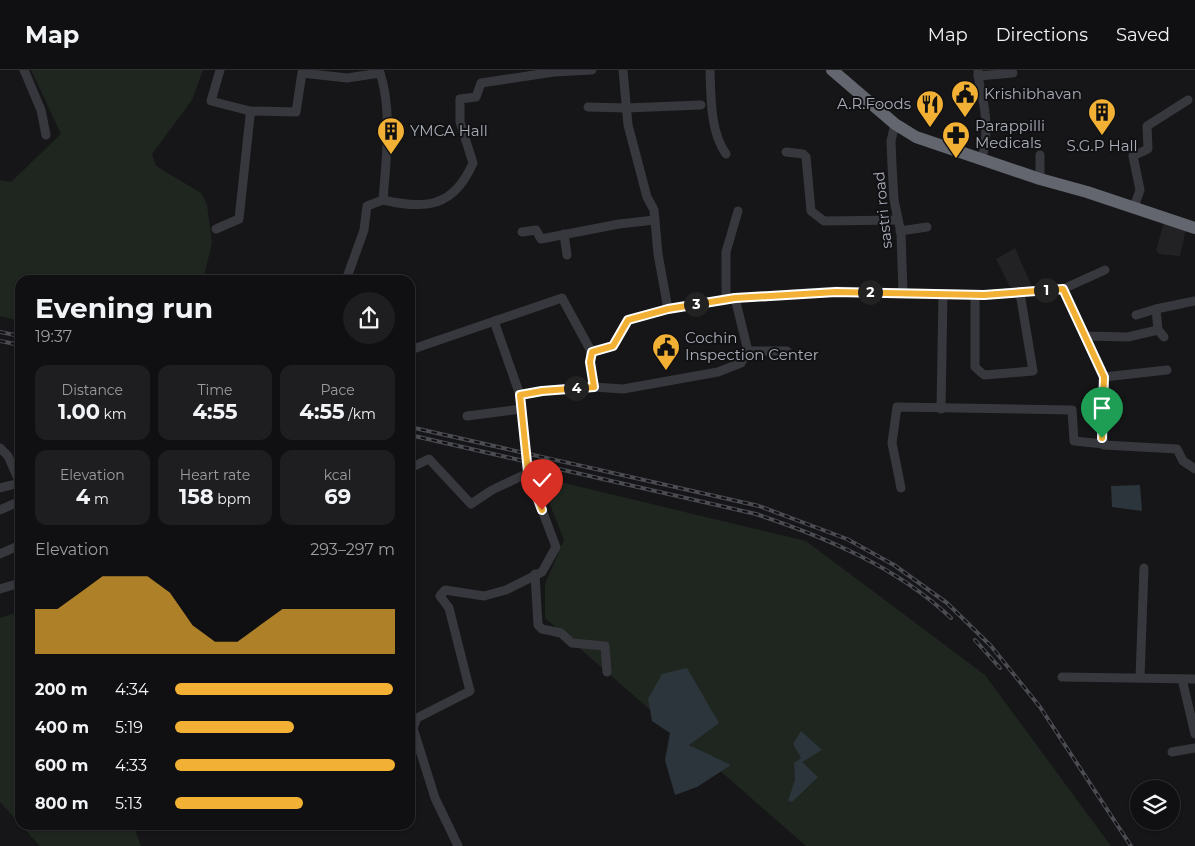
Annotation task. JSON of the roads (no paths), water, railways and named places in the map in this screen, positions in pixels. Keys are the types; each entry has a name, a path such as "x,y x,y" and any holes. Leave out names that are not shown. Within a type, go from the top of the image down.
{"highway":[{"path":"832,70 895,124 916,137 1195,228"}],"street":[{"path":"24,70 41,110 46,135"},
{"path":"220,70 211,101 250,111 296,112 302,73 347,78 380,72 384,84 388,134 383,200"},
{"path":"348,275 364,230 367,206 383,200 408,206 440,203 462,183 473,163 460,122 460,99 476,97 481,83 554,72 592,70"},
{"path":"623,70 626,108 633,146 647,197 654,210 668,309"},
{"path":"710,70 713,118 718,143 726,154"},
{"path":"982,158 985,144 985,112 980,93 978,73 1013,73"},
{"path":"1134,207 1140,190 1133,156 1148,149 1146,126 1188,100"},
{"path":"588,107 626,108 701,105"},
{"path":"216,229 239,219 250,111"},
{"name":"sastri road","path":"895,124 891,141 892,165 900,231 903,293"},
{"path":"786,152 803,154 806,157 811,211 824,221 898,220"},
{"path":"1040,155 1040,179"},
{"path":"738,211 726,252 726,299 748,351"},
{"path":"522,232 536,230 541,240 619,224 655,220"},
{"path":"900,231 927,227"},
{"path":"564,234 567,255"},
{"path":"592,352 613,346 628,320 668,309 726,299 836,292 974,295 1020,293 1063,289 1105,270"},
{"path":"1063,289 1104,377 1102,425 1104,444"},
{"path":"974,295 974,367 984,375 1033,371 1020,293"},
{"path":"941,409 944,294"},
{"path":"415,348 562,298 592,352 590,362 594,387"},
{"path":"1136,315 1195,301"},
{"path":"1086,336 1161,334 1156,309"},
{"path":"415,723 417,718 470,691 449,608 440,596 445,590 484,596 506,590 542,572 556,547 528,472 520,395 494,322"},
{"path":"748,351 787,351"},
{"path":"520,395 542,391 594,387 623,389 718,372 741,363 748,351"},
{"path":"1104,377 1167,370"},
{"path":"901,488 892,443 897,407 1072,410 1074,441 1118,447 1177,450 1183,460 1195,469"},
{"path":"467,416 521,409"},
{"path":"0,448 8,456 15,472"},
{"path":"415,466 429,459 471,504 492,490 528,472"},
{"path":"0,488 15,485"},
{"path":"0,510 15,503"},
{"path":"0,554 15,547"},
{"path":"1140,678 1144,568"},
{"path":"535,574 538,625 542,629 561,633 572,643 605,646 607,672"},
{"path":"0,590 15,585"},
{"path":"1062,677 1195,679"},
{"path":"1182,679 1195,734"},
{"path":"415,734 435,798 458,846"},
{"path":"1172,752 1195,748"}],"railway":[{"path":"0,332 15,335"},
{"path":"0,341 15,344"},
{"path":"415,428 759,506 847,539 894,565 947,603 991,646 1040,707 1131,846"},
{"path":"415,436 756,514 834,544 884,569 907,583 951,618"},
{"path":"975,640 1000,668"}],"place":[{"name":"Krishibhavan","path":"965,118"},
{"name":"A.R.Foods","path":"930,128"},
{"name":"S.G.P Hall","path":"1102,136"},
{"name":"YMCA Hall","path":"391,155"},
{"name":"Parappilli Medicals","path":"956,159"},
{"name":"Cochin Inspection Center","path":"666,371"}]}
